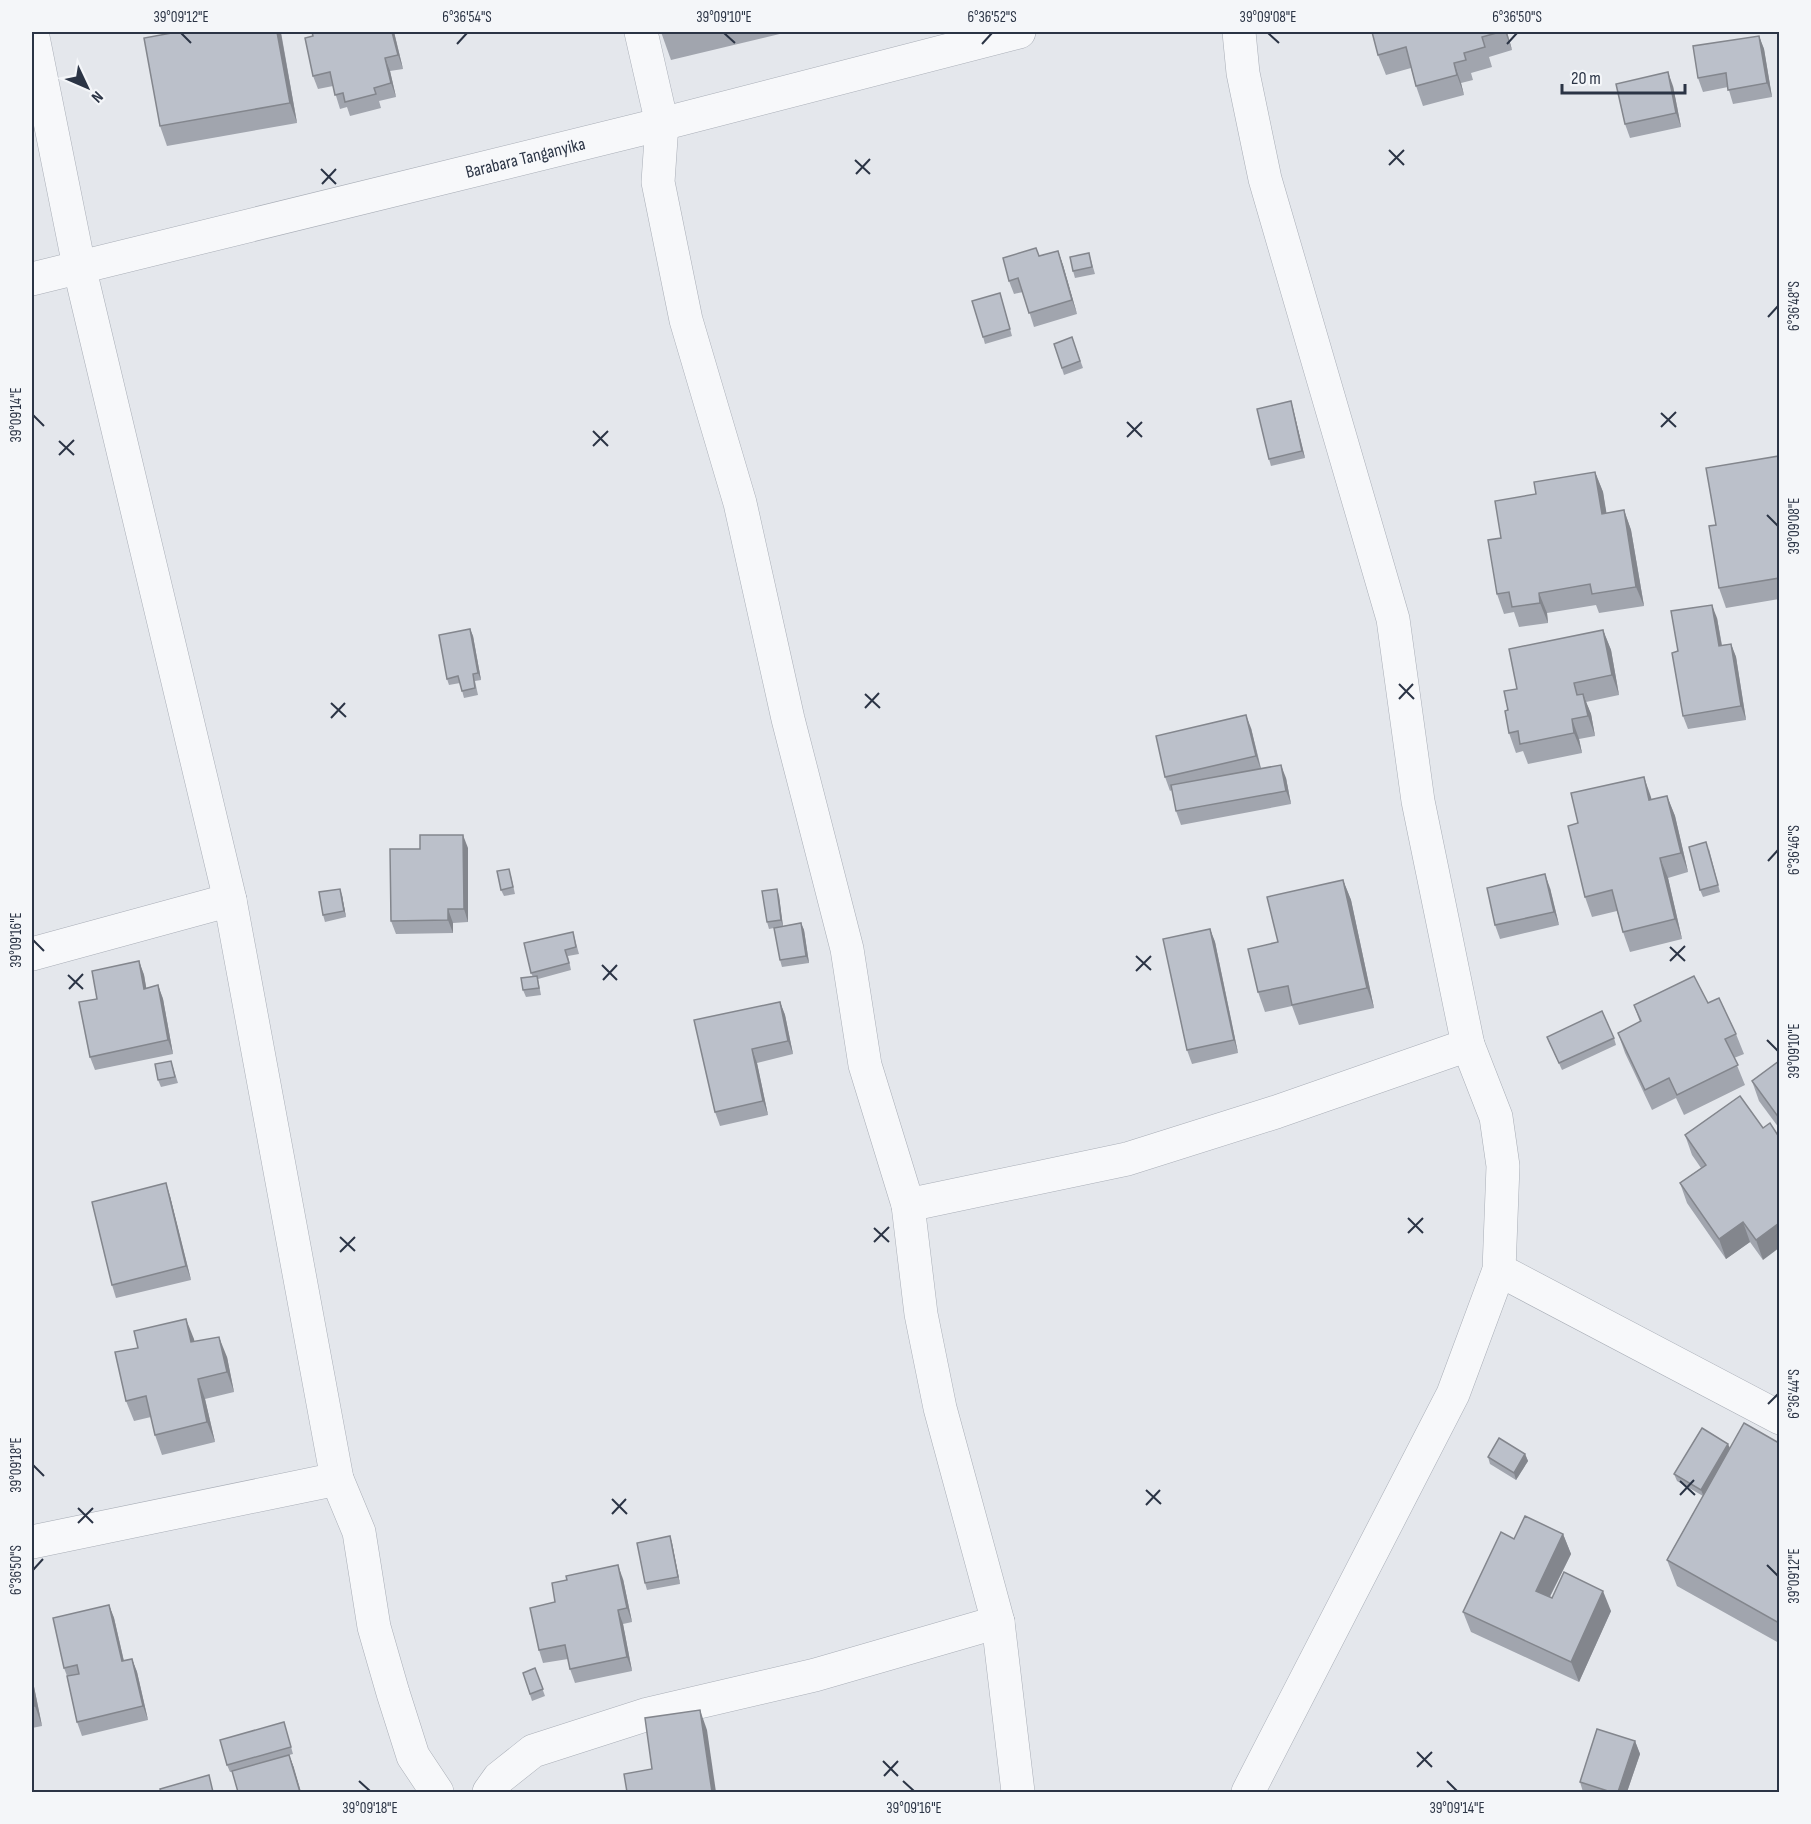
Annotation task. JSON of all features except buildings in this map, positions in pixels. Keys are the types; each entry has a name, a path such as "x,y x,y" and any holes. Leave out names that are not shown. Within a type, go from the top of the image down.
{"street":[{"path":"32,32 79,266 230,900 337,1479 359,1532 374,1627 393,1694 413,1756 436,1792"},
{"path":"641,32 662,124 658,182 686,320 740,503 788,719 847,949 865,1065 908,1205 921,1314 940,1408 998,1622 1018,1792"},
{"name":"Barabara Tanganyika","path":"32,279 662,124 1019,32"},
{"path":"1239,32 1243,73 1265,178 1393,618 1418,801 1468,1045 1496,1117 1503,1166 1499,1270 1453,1394 1248,1792"},
{"path":"32,954 230,900"},
{"path":"908,1205 1127,1159 1276,1112 1468,1045"},
{"path":"1499,1270 1779,1418"},
{"path":"32,1542 337,1479"},
{"path":"489,1792 499,1778 533,1751 648,1714 815,1675 998,1622"}]}
